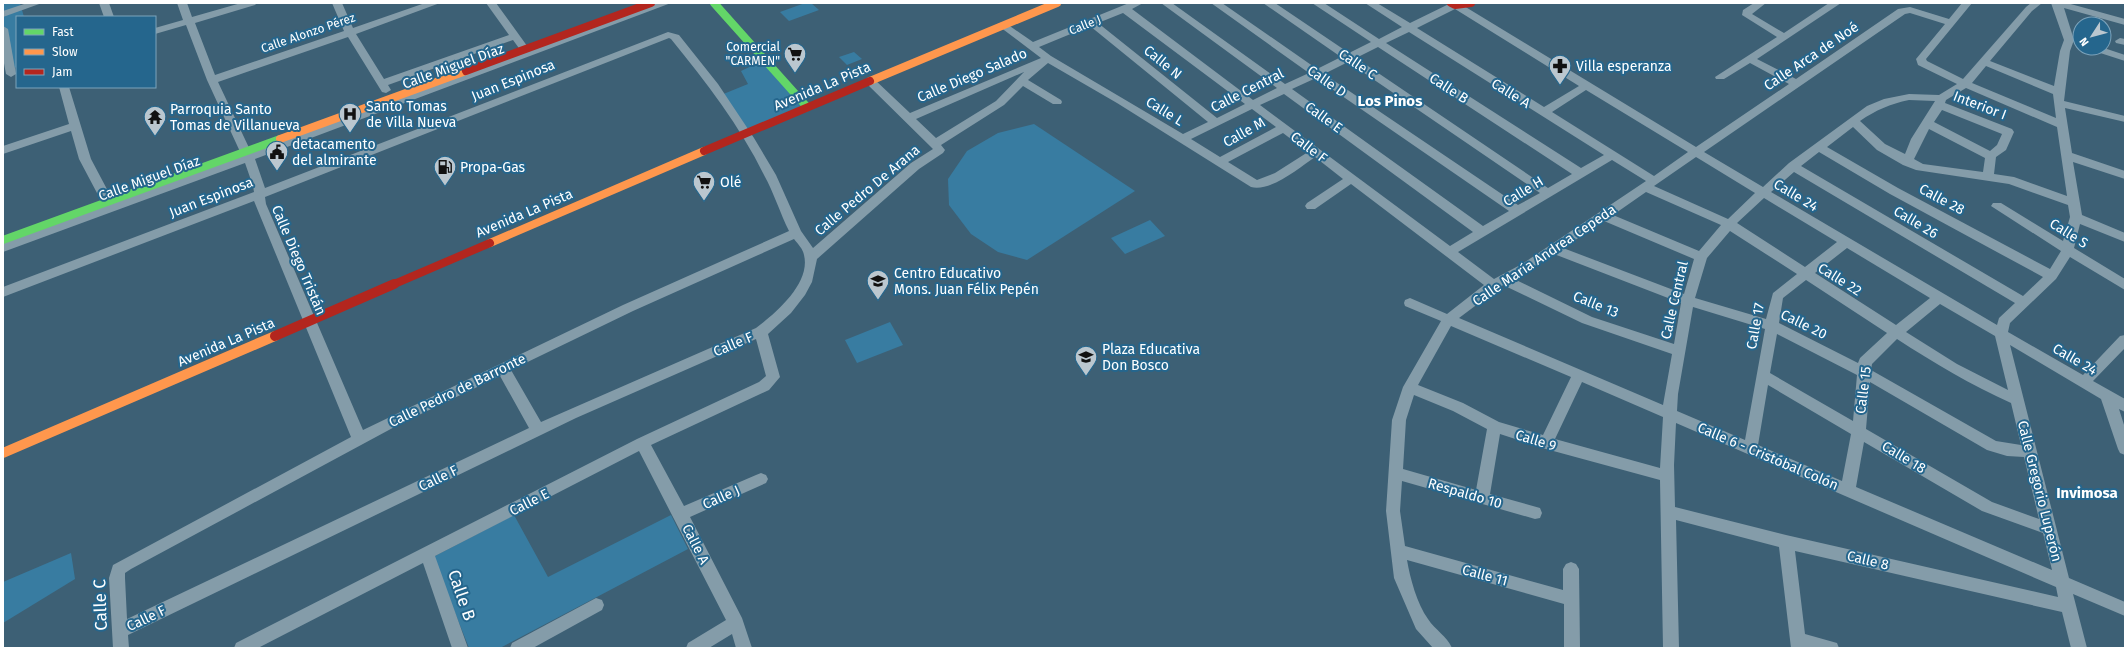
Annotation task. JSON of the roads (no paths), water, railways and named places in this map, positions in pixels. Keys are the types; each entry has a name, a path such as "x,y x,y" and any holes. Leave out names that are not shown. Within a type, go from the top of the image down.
{"street":[{"path":"104,3 109,16"},
{"name":"Calle Diego Tristán","path":"182,3 212,80 245,151 259,186 260,204 359,438"},
{"path":"156,31 252,3"},
{"path":"337,3 350,32 385,87 520,42 491,3"},
{"name":"Calle Alonzo Pérez","path":"212,80 435,3"},
{"name":"Calle Miguel Díaz","path":"3,248 520,42 627,3"},
{"name":"Calle Miguel Díaz","path":"520,42 651,3"},
{"name":"Calle Miguel Díaz","path":"3,240 245,151 666,3"},
{"path":"714,3 807,107"},
{"name":"Avenida La Pista","path":"3,453 746,133 1057,3"},
{"name":"Calle J","path":"1031,47 1138,3"},
{"name":"Calle E","path":"1166,3 1482,232"},
{"name":"Calle D","path":"1216,3 1406,136 1518,211"},
{"name":"Calle C","path":"1268,3 1548,193"},
{"name":"Calle B","path":"1316,3 1581,174"},
{"name":"Calle A","path":"1370,3 1612,155 1650,184"},
{"path":"1453,4 1471,3"},
{"path":"1761,3 1746,15 1784,37"},
{"path":"1720,76 1836,3"},
{"path":"1907,162 1916,140 1928,124 1940,102 1965,84 2029,9 2037,3"},
{"path":"2057,3 2125,22"},
{"path":"2057,3 2072,35"},
{"path":"3,14 32,4 32,16"},
{"name":"Calle Central","path":"1183,140 1453,4"},
{"name":"Calle 24","path":"1453,4 1694,152 1939,298 2125,406"},
{"path":"1963,5 1921,60 1922,63 1965,84 2062,125"},
{"name":"Calle F","path":"1125,9 1449,252 1498,283"},
{"name":"Calle Arca de Noé","path":"1694,152 1797,84 1902,11 1910,10 1950,22"},
{"name":"Calle N","path":"1092,23 1216,123"},
{"name":"Calle L","path":"1004,25 1047,58 1255,184 1265,183 1276,178 1314,152"},
{"path":"3,29 10,74"},
{"name":"Juan Espinosa","path":"3,292 406,139 668,35 675,37 718,89 746,133 769,174 796,233 811,257"},
{"path":"2001,334 2004,320 2052,276 2067,251 2076,217 2059,97 2065,51 2072,44"},
{"path":"2112,54 2125,58"},
{"name":"Calle Pedro De Arana","path":"811,257 915,166 939,150 935,144 1000,103 1032,70 1047,58"},
{"name":"Calle Diego Salado","path":"908,118 1047,58"},
{"path":"1750,58 1797,84"},
{"path":"1984,62 2059,97 2125,119"},
{"path":"870,81 935,144"},
{"path":"1023,81 1057,102"},
{"path":"1543,113 1586,86"},
{"name":"Calle Miguel Díaz","path":"3,230 103,194 245,151 385,87"},
{"path":"64,88 86,159 103,194"},
{"name":"Calle Central","path":"1671,648 1667,476 1670,394 1688,301 1701,257 1729,224 1793,166 1871,108 1888,101 1908,96 1940,102"},
{"name":"Interior I","path":"1940,102 2008,132 2002,147 1991,156"},
{"path":"1853,121 1881,147 1907,162 1934,169 2010,180 2073,202"},
{"path":"1928,124 1991,156 1988,176"},
{"path":"3,150 76,125"},
{"name":"Calle M","path":"1220,162 1282,128"},
{"name":"Calle 28","path":"1819,147 1894,190 2052,276"},
{"name":"Calle María Andrea Cepeda","path":"1444,648 1422,624 1402,578 1393,511 1400,420 1410,387 1448,320 1498,283 1603,216 1694,152"},
{"path":"2066,154 2125,175"},
{"name":"Calle H","path":"1449,252 1612,155"},
{"name":"Calle 26","path":"1793,166 2024,302"},
{"path":"1311,206 1351,179"},
{"name":"Calle 22","path":"1650,184 1729,224 1896,332 1978,382 2017,400"},
{"name":"Calle S","path":"1997,206 2067,251 2125,285"},
{"path":"1603,216 1701,257"},
{"path":"2076,217 2125,238"},
{"name":"Calle Pedro de Barronte","path":"126,564 359,438 621,311 796,233"},
{"name":"Calle 17","path":"1750,448 1777,296 1846,242"},
{"name":"Calle 20","path":"1552,249 1688,301 1772,326 1863,372 1992,446 2007,450 2030,451"},
{"name":"Calle F","path":"119,631 538,430 761,332 782,315 801,292 809,275 811,257"},
{"name":"Calle 13","path":"1498,283 1587,320 1679,351"},
{"name":"Calle 15","path":"1848,490 1859,430 1863,372 1866,362 1896,332 1939,298"},
{"name":"Calle 6 - Cristóbal Colón","path":"1410,303 2125,609"},
{"name":"Calle E","path":"242,648 642,444 770,382 773,378 761,332"},
{"name":"Calle Gregorio Luperón","path":"2001,334 2078,648"},
{"path":"2084,382 2125,340"},
{"path":"503,369 538,430"},
{"name":"Calle 18","path":"1763,375 1988,507 2049,529"},
{"path":"1546,444 1578,376"},
{"name":"Calle 9","path":"1410,387 1458,407 1494,426 1546,444 1667,476"},
{"path":"2107,395 2125,449"},
{"path":"1482,498 1494,426"},
{"name":"Calle A","path":"642,444 681,514 736,623 744,648"},
{"name":"Respaldo 10","path":"1396,473 1535,513"},
{"name":"Calle J","path":"681,514 761,479"},
{"name":"Calle 8","path":"1668,512 1786,542 2068,606"},
{"path":"1786,542 1798,644 1831,648"},
{"name":"Calle 11","path":"1399,551 1571,599"},
{"name":"Calle B","path":"427,554 460,648"},
{"name":"Calle C","path":"121,648 117,578 118,570 126,564"},
{"path":"1571,569 1572,648"},
{"path":"518,648 596,605"},
{"path":"694,648 736,623"}],"place":[{"name":"Comercial \"CARMEN\"","path":"795,74"},
{"name":"Villa esperanza","path":"1560,86"},
{"name":"Santo Tomas de Villa Nueva","path":"350,134"},
{"name":"Parroquia Santo Tomas de Villanueva","path":"155,136"},
{"name":"detacamento del almirante","path":"277,172"},
{"name":"Propa-Gas","path":"445,186"},
{"name":"Olé","path":"704,202"},
{"name":"Centro Educativo Mons. Juan Félix Pepén","path":"878,300"},
{"name":"Plaza Educativa Don Bosco","path":"1086,376"}],"district":[{"name":"Los Pinos","path":"1390,101"},
{"name":"Invimosa","path":"2087,493"}]}
